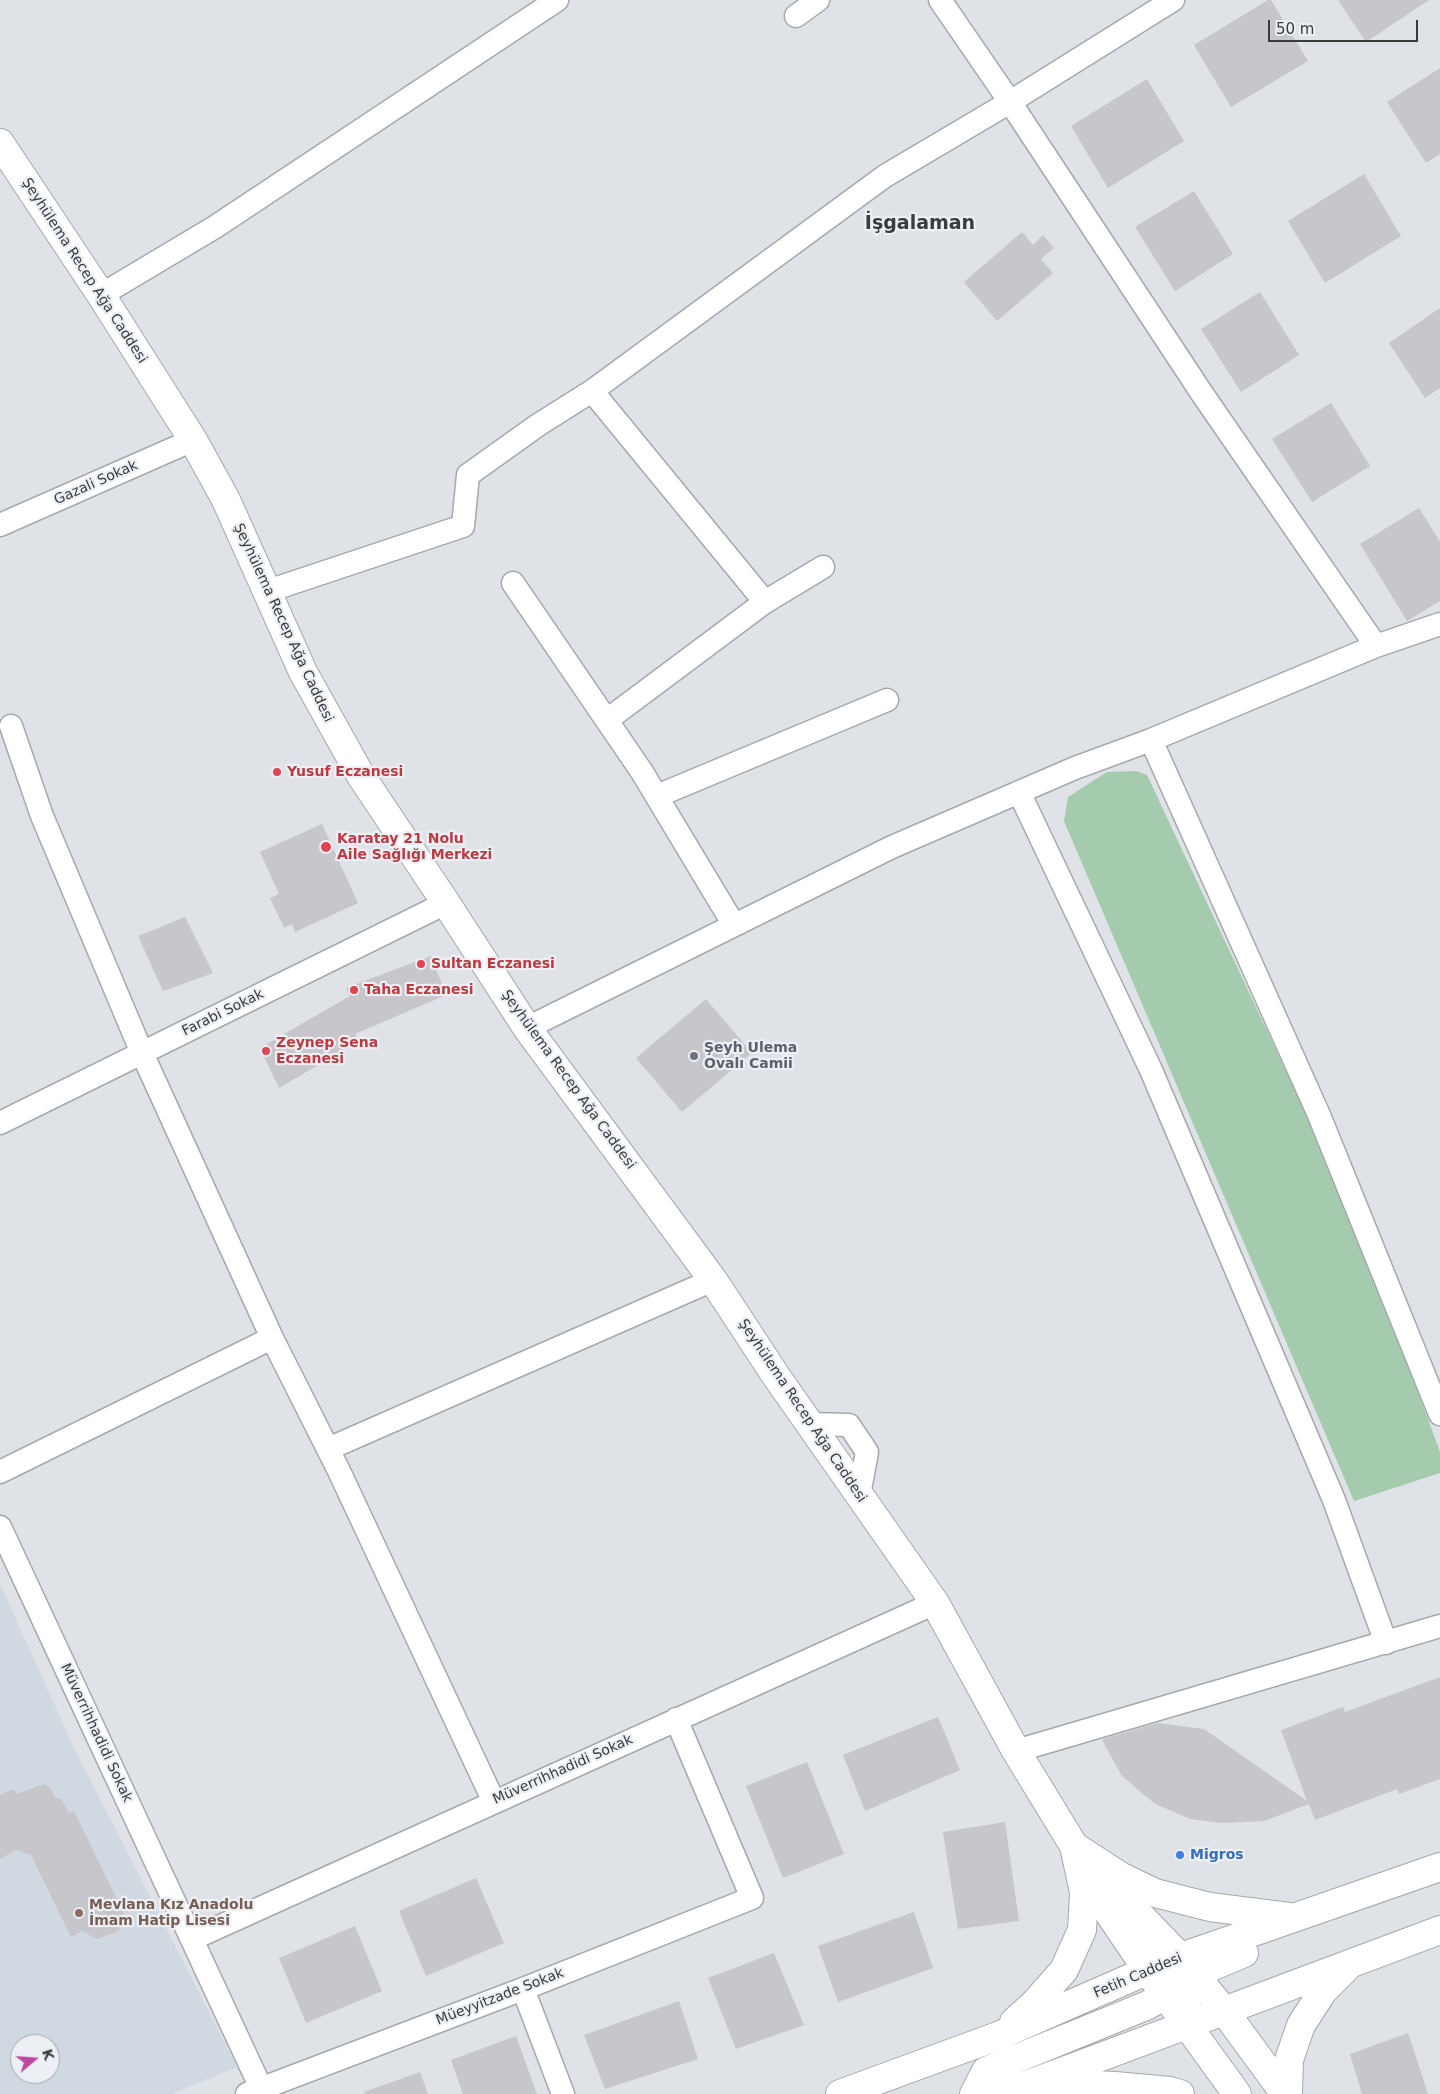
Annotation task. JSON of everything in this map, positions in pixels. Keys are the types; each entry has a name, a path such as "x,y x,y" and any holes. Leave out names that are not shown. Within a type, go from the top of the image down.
{"street":[{"path":"101,295 215,227 557,0"},
{"path":"796,16 818,0"},
{"path":"940,0 1010,102 1203,395 1376,646"},
{"path":"268,591 463,526 468,475 538,425 592,391 885,176 1010,102 1172,0"},
{"name":"Şeyhülema Recep Ağa Caddesi","path":"0,143 101,295 193,440 226,500 303,672 360,776 446,903 527,1028 713,1280 810,1424 935,1603 1016,1751 1074,1846 1102,1903 1225,2012 1286,2094"},
{"path":"592,391 765,602"},
{"name":"Gazali Sokak","path":"0,525 193,440"},
{"path":"607,720 765,602 824,566"},
{"path":"513,583 657,796 734,925"},
{"path":"527,1028 892,847 1075,768 1151,740 1376,646 1440,624"},
{"path":"657,796 887,700"},
{"path":"11,726 42,816 142,1053 272,1338 328,1449 494,1802"},
{"path":"1151,740 1319,1115 1440,1414"},
{"path":"1019,792 1151,1070 1334,1500 1386,1643"},
{"name":"Farabi Sokak","path":"0,1123 446,903"},
{"path":"328,1449 713,1280"},
{"path":"0,1472 272,1338"},
{"name":"Müverrihhadidi Sokak","path":"0,1527 192,1939 254,2091"},
{"name":"Müverrihhadidi Sokak","path":"192,1939 935,1603"},
{"path":"1016,1751 1440,1626"},
{"name":"Müeyyitzade Sokak","path":"254,2091 523,1989 752,1898 676,1719"},
{"path":"1074,1846 1120,1876 1155,1893 1210,1907 1293,1918"},
{"path":"998,2036 1033,2005 1064,1970 1082,1930 1084,1892 1074,1846"},
{"name":"Şeyhülema Recep Ağa Caddesi","path":"1074,1846 1156,1935 1173,1967"},
{"name":"Fetih Caddesi","path":"840,2094 998,2036 1293,1918 1440,1867"},
{"path":"1173,1967 1213,1966 1353,1910 1399,1882"},
{"path":"1002,2094 1440,1930"},
{"path":"1286,2094 1289,2060 1301,2025 1323,1991 1352,1962"},
{"path":"974,2094 986,2071 1148,2005 1165,1995 1171,1980 1173,1967"},
{"path":"1173,1967 1186,1992 1187,2026"},
{"path":"523,1989 563,2094"},
{"path":"1165,1995 1237,2094"},
{"path":"1032,2083 1115,2086 1170,2091 1180,2094"}],"shaded area":[{"name":"Mevlana Kız Anadolu İmam Hatip Lisesi","path":"0,1584 75,1750 237,2067 172,2094 0,2094"}],"green space":[{"path":"1136,771 1147,775 1300,1101 1374,1272 1440,1452 1440,1473 1354,1501 1064,821 1068,797 1107,772"}],"building":[{"path":"1268,0 1271,0 1308,61 1231,107 1194,45"},
{"path":"1338,0 1429,0 1366,42"},
{"path":"1440,68 1440,154 1426,163 1387,102"},
{"path":"1147,79 1184,141 1108,188 1071,126"},
{"path":"1364,174 1401,236 1325,283 1288,221"},
{"path":"1194,191 1233,254 1175,291 1135,227"},
{"path":"1022,232 1033,245 1043,235 1054,248 1041,259 1053,273 997,321 964,282"},
{"path":"1260,292 1299,355 1241,392 1201,329"},
{"path":"1440,308 1440,388 1425,398 1389,343"},
{"path":"1331,403 1370,466 1312,502 1272,439"},
{"path":"1419,508 1440,542 1440,601 1407,621 1360,544"},
{"path":"322,824 358,903 295,932 292,924 284,928 270,898 279,894 260,852"},
{"path":"185,917 213,973 163,991 138,936"},
{"path":"431,956 446,995 355,1034 359,1041 279,1088 260,1048 350,996 346,988"},
{"name":"Şeyh Ulema Ovalı Camii","path":"706,999 752,1053 682,1112 636,1058"},
{"path":"1440,1677 1440,1779 1399,1794 1397,1789 1315,1820 1309,1804 1264,1821 1222,1823 1191,1819 1155,1804 1122,1776 1103,1742 1103,1739 1158,1723 1204,1729 1307,1801 1281,1730 1343,1707 1345,1712"},
{"path":"938,1717 960,1770 865,1811 843,1755"},
{"path":"807,1762 844,1854 783,1878 746,1786"},
{"path":"44,1784 50,1787 55,1798 61,1799 69,1813 74,1811 124,1914 117,1917 122,1925 118,1931 97,1939 82,1931 71,1937 31,1855 17,1850 0,1859 0,1795 14,1789 17,1794"},
{"path":"1005,1822 1019,1921 958,1929 943,1832"},
{"path":"476,1878 504,1943 426,1976 399,1911"},
{"path":"914,1912 933,1968 838,2002 818,1946"},
{"path":"355,1926 382,1991 306,2023 279,1958"},
{"path":"774,1953 804,2025 736,2049 708,1978"},
{"path":"679,2001 698,2059 605,2089 584,2035"},
{"path":"1408,2033 1428,2094 1362,2094 1350,2054"},
{"path":"516,2036 537,2094 463,2094 451,2060"},
{"path":"420,2072 428,2094 365,2094 364,2092"}],"place":[{"name":"Yusuf Eczanesi","path":"277,772"},
{"name":"Karatay 21 Nolu Aile Sağlığı Merkezi","path":"326,847"},
{"name":"Sultan Eczanesi","path":"421,964"},
{"name":"Taha Eczanesi","path":"354,990"},
{"name":"Zeynep Sena Eczanesi","path":"266,1051"},
{"name":"Şeyh Ulema Ovalı Camii","path":"694,1056"},
{"name":"Migros","path":"1180,1855"},
{"name":"Mevlana Kız Anadolu İmam Hatip Lisesi","path":"79,1913"}],"district":[{"name":"İşgalaman","path":"920,224"}]}
